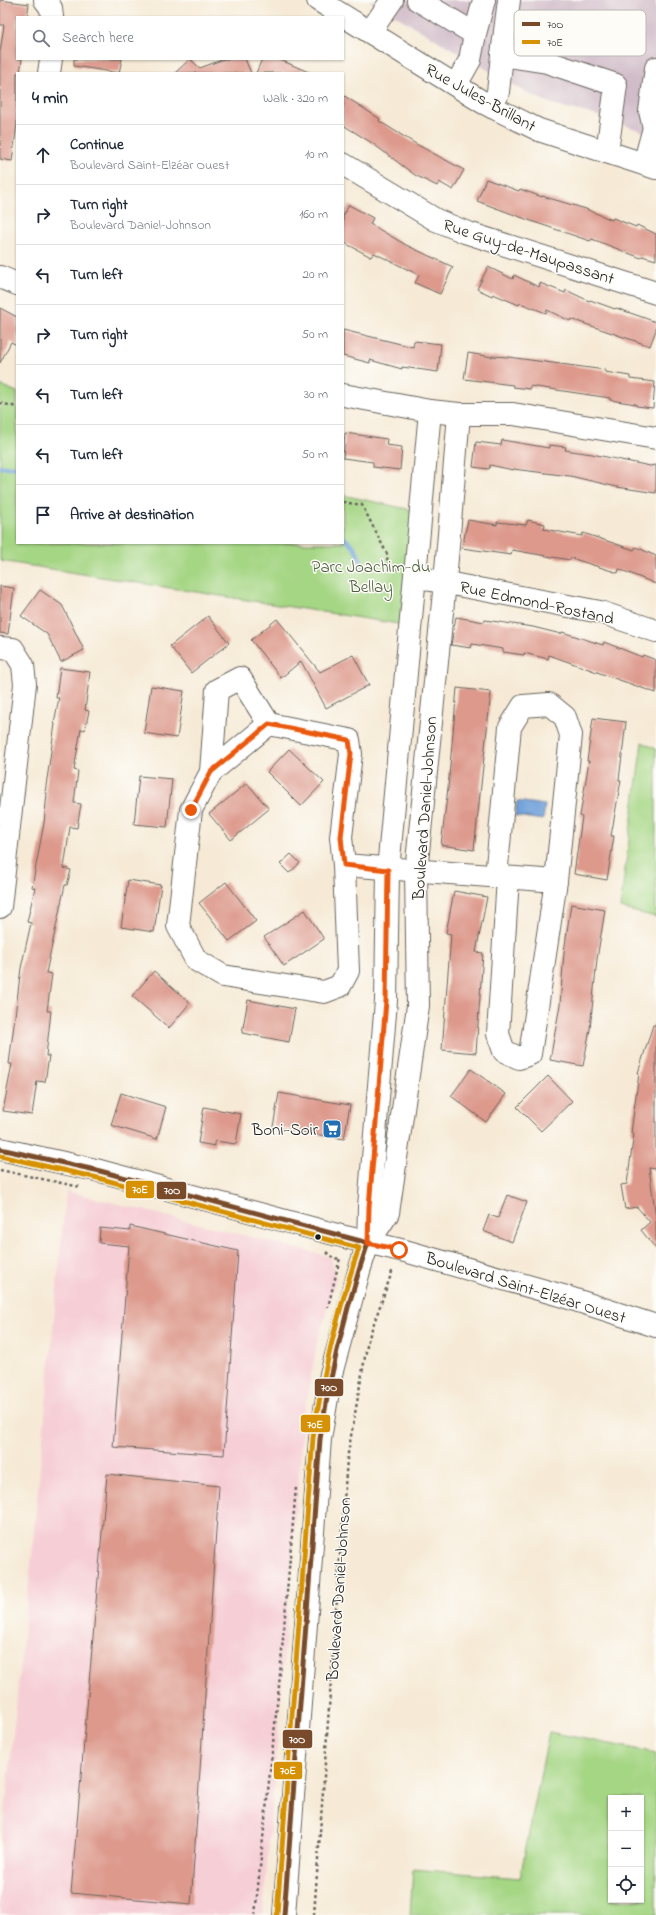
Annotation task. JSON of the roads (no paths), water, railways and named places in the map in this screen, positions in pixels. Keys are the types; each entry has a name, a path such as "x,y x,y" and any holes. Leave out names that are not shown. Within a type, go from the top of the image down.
{"street":[{"path":"45,0 51,8 52,16"},
{"path":"370,32 392,0"},
{"path":"418,0 476,34"},
{"path":"456,85 470,60 484,0"},
{"path":"492,107 498,92 509,0"},
{"name":"Rue Jules-Brillant","path":"330,3 370,32 492,107 539,130 650,166"},
{"path":"502,56 547,62 616,85 607,152"},
{"path":"49,72 51,60"},
{"path":"650,166 655,128 650,111 656,68"},
{"name":"Rue Guy-de-Maupassant","path":"344,165 443,223 465,232 656,293"},
{"path":"0,277 16,284"},
{"path":"344,395 459,414 513,414 656,438"},
{"name":"Boulevard Daniel-Johnson","path":"368,1243 369,1207 386,1001 388,870 416,578 430,410"},
{"name":"Boulevard Daniel-Johnson","path":"284,1915 320,1439 331,1374 359,1271 368,1243 388,1213 418,1006 416,872 445,582 459,414"},
{"name":"Rue Edmond-Rostand","path":"416,578 445,582 600,612 656,631"},
{"path":"0,648 13,650 24,665 25,684 0,907"},
{"path":"211,772 217,690 240,678 269,724 349,740 351,754 341,837 344,865 348,971 340,986 324,992 223,976 196,960 178,926 191,810 211,772 269,724"},
{"path":"549,704 565,717 571,735 556,881 530,1054 519,1058 504,1051 498,1034 502,877 510,727 523,706 549,704"},
{"path":"344,865 388,870 556,881"},
{"name":"Boulevard Saint-Elzéar Ouest","path":"0,1149 100,1171 368,1243 405,1251 656,1326"}],"water":[{"path":"517,801 545,805 543,820 515,816"}],"waterway":[{"path":"0,467 16,467"},
{"path":"344,538 354,547 364,567"}],"place":[{"name":"Boni-Soir","path":"332,1129"}],"park label":[{"name":"Parc Joachim-du Bellay","path":"371,576"}]}
